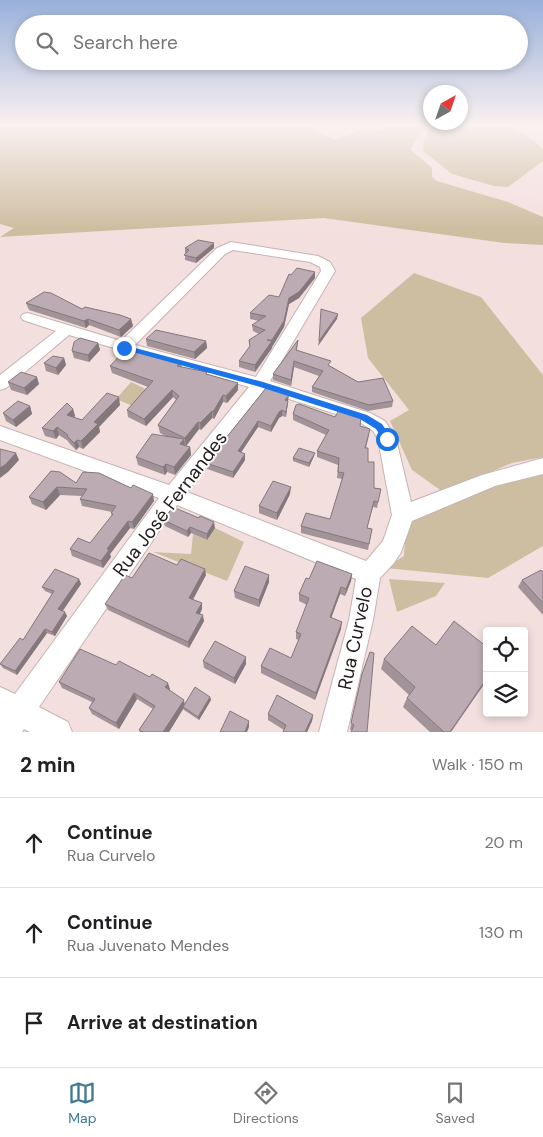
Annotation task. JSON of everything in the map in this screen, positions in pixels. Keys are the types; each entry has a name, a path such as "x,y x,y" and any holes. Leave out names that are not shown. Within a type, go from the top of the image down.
{"street":[{"name":"Rua José Fernandes","path":"8,715 260,384 328,272 325,266 313,259 236,245 221,251 124,348"},
{"path":"28,317 124,348 260,384"},
{"path":"0,384 66,330"},
{"name":"Rua Curvelo","path":"260,384 364,417 379,426 387,439 403,515 394,545 369,573 360,628 333,732"},
{"path":"0,433 174,495 369,573"},
{"path":"403,515 459,490 504,475 543,466"},
{"path":"8,715 58,732"}],"shaded area":[{"path":"0,160 423,160 432,168 432,177 437,181 508,202 543,217 543,245 504,243 324,218 0,237 14,228 0,224"},
{"path":"435,160 543,160 508,187 494,186 452,174"},
{"path":"414,273 481,297 543,375 543,457 512,463 443,492 412,470 390,421 409,410 368,358 361,318"},
{"path":"131,382 148,390 135,407 116,399"},
{"path":"543,470 543,546 488,578 385,568 404,556 406,519 489,483"},
{"path":"215,528 244,542 227,581 153,552 191,554 193,534 207,540"},
{"path":"389,579 445,583 436,596 397,612"}],"building":[{"path":"198,240 214,243 196,258 184,255 189,250 185,248"},
{"path":"297,268 315,272 299,292 289,298 284,321 272,340 267,340 272,341 255,365 239,361 250,346 249,340 265,330 252,325 266,316 250,313 269,295 279,297 289,274 291,275"},
{"path":"44,292 51,293 82,309 85,307 131,319 119,330 88,319 84,321 26,303"},
{"path":"321,309 338,314 319,341"},
{"path":"156,330 206,341 194,352 146,339"},
{"path":"80,338 98,343 88,355 72,351 74,342"},
{"path":"298,340 296,350 331,361 328,365 358,382 383,378 393,401 369,405 312,387 323,371 294,361 291,380 273,374"},
{"path":"125,350 181,362 177,366 207,372 206,374 238,383 226,396 223,395 213,412 200,423 198,422 185,438 158,425 179,396 172,390 144,419 127,410 153,381 110,366"},
{"path":"53,356 64,358 56,368 44,363"},
{"path":"21,372 37,377 24,388 8,382"},
{"path":"266,388 289,395 285,400 288,401 286,412 282,410 279,412 271,426 258,421 238,451 245,454 233,472 206,463"},
{"path":"107,393 119,397 94,422 98,424 81,441 77,440 74,443 68,435 57,427 53,431 42,428 67,403 73,409 67,415 82,420"},
{"path":"18,401 30,406 13,420 3,413"},
{"path":"299,404 335,417 339,410 358,416 361,418 360,426 370,429 365,448 368,448 368,462 374,462 374,488 381,489 378,502 374,501 367,528 372,529 369,544 301,526 306,513 330,519 344,473 338,472 339,458 317,451 329,430 293,414 296,405"},
{"path":"152,434 184,439 180,444 190,447 174,467 166,464 163,467 136,457"},
{"path":"299,448 315,453 309,463 293,458"},
{"path":"0,449 16,453 0,468"},
{"path":"51,471 60,472 76,483 83,472 99,473 131,488 133,485 153,494 132,522 128,521 107,549 109,550 101,561 70,549 78,538 90,543 113,514 111,513 116,506 80,499 87,489 57,487 43,502 29,497"},
{"path":"273,481 291,487 277,513 259,506"},
{"path":"173,507 214,522 207,534 190,527 187,531 163,520"},
{"path":"149,553 177,565 181,559 205,569 189,598 202,603 196,613 203,615 188,642 105,604 125,575 132,578"},
{"path":"317,561 352,574 346,589 341,587 330,617 342,622 316,693 261,666 270,648 291,658 301,634 296,632 309,598 299,594 306,578 309,579"},
{"path":"245,566 269,575 259,600 234,591"},
{"path":"55,569 79,579 58,609 65,612 52,632 45,629 15,671 0,664 20,638 23,640 54,591 42,587"},
{"path":"541,570 543,572 543,603 522,580"},
{"path":"454,621 483,644 483,684 450,732 444,732 407,698 415,687 384,659 412,626 436,645"},
{"path":"215,641 246,657 234,678 203,661"},
{"path":"80,649 116,665 119,661 150,677 152,674 168,683 165,687 184,700 163,732 143,732 139,730 155,706 134,693 116,723 89,708 95,699 59,682"},
{"path":"370,652 374,653 367,732 351,732 354,725 351,723 362,674"},
{"path":"195,687 210,697 198,717 183,707"},
{"path":"277,695 313,715 305,732 283,732 286,725 268,714"},
{"path":"230,711 249,721 245,732 220,732"}],"route":[{"path":"124,348 260,384 364,417 379,426 387,439"}]}
